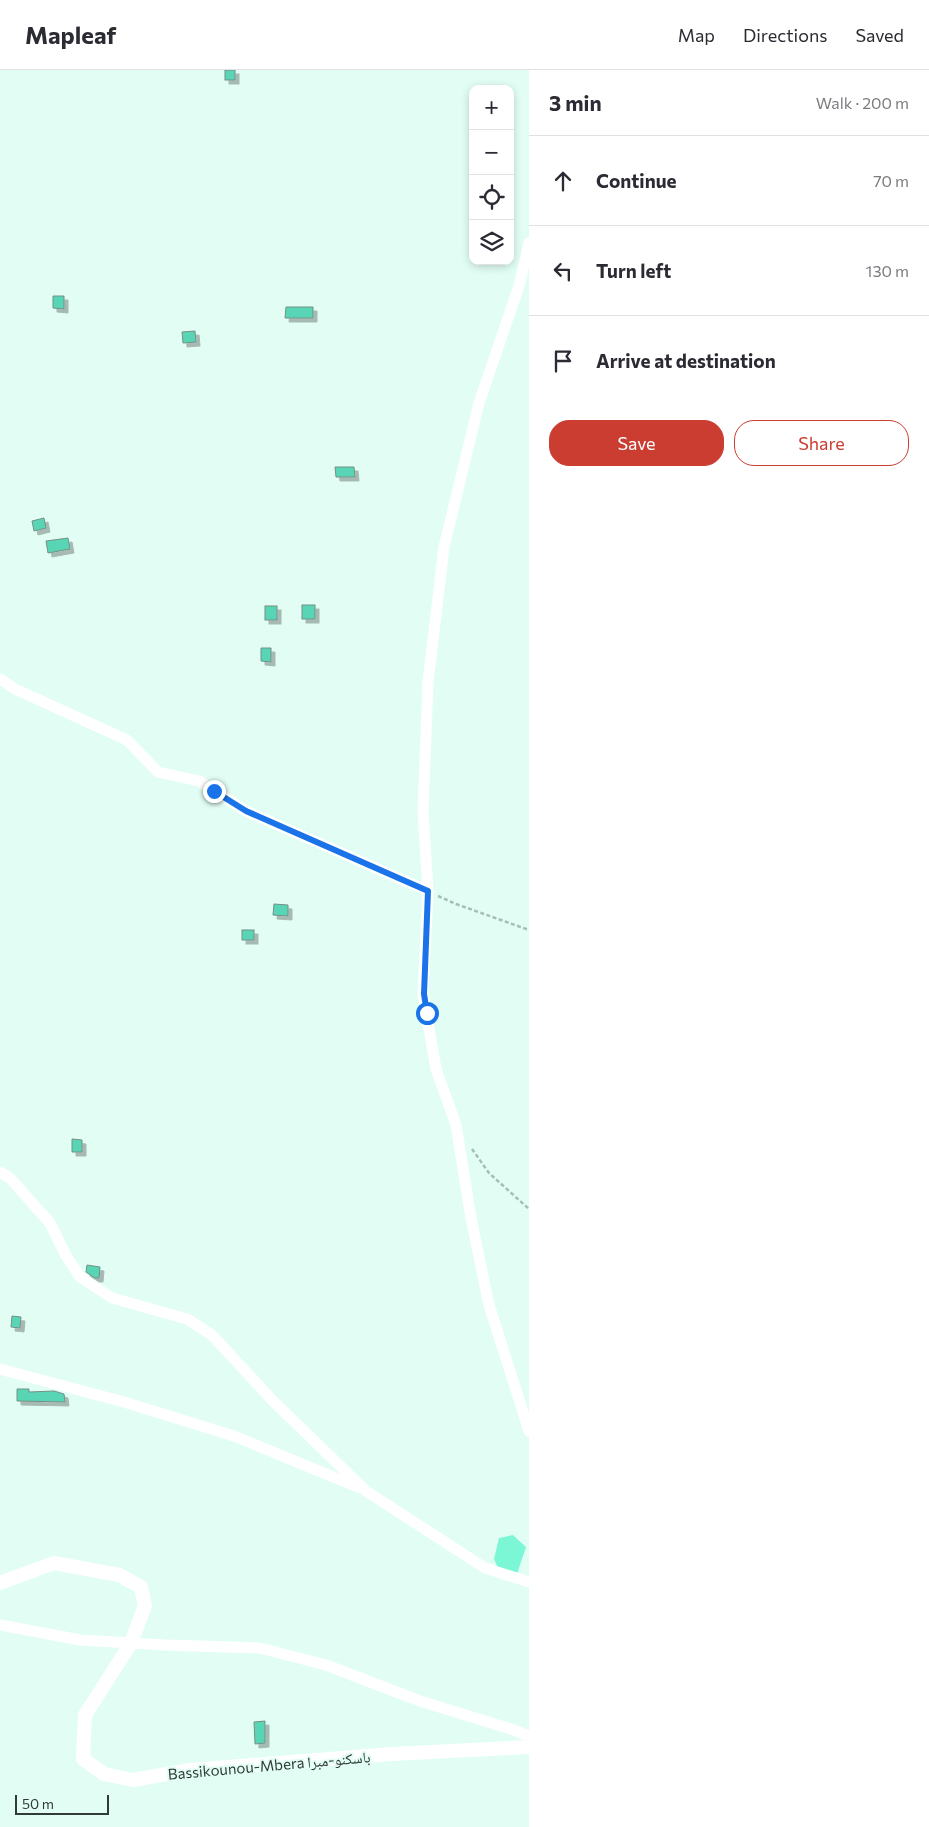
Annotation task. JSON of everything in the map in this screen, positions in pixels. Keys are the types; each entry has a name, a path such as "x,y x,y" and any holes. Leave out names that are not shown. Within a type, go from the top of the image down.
{"street":[{"path":"529,243 519,286 479,403 444,547 428,682 423,812 428,891 424,994 436,1069 456,1125 471,1218 489,1305 529,1431"},
{"path":"0,679 15,689 127,740 158,772 199,781 246,811 428,891"},
{"path":"0,1172 10,1178 50,1223 65,1254 80,1277 112,1298 187,1319 212,1336 273,1400 366,1491"},
{"path":"0,1369 124,1402 234,1436 366,1491 485,1568 529,1582"},
{"name":"Bassikounou-Mbera باسكنو-مبرا","path":"0,1583 54,1563 119,1575 141,1587 145,1606 132,1643 85,1716 83,1759 104,1774 133,1780 190,1770 392,1754 529,1747"},
{"path":"0,1624 80,1640 260,1648 326,1665 420,1701 511,1728 529,1736"}],"path":[{"path":"428,891 456,904 529,930"},
{"path":"472,1149 489,1173 529,1209"}],"shaded area":[{"path":"513,1535 526,1547 517,1574 498,1568 494,1559 499,1538"}],"building":[{"path":"225,70 235,70 235,80 225,80"},
{"path":"53,296 64,296 64,309 53,308"},
{"path":"286,307 313,307 313,318 285,318"},
{"path":"195,331 196,342 183,343 182,332"},
{"path":"335,467 354,467 355,477 336,477"},
{"path":"44,518 46,528 34,531 32,521"},
{"path":"68,538 70,549 48,553 46,541"},
{"path":"302,605 315,605 315,619 302,619"},
{"path":"265,606 277,606 277,620 265,620"},
{"path":"261,648 271,648 271,662 261,661"},
{"path":"274,904 288,905 288,916 273,915"},
{"path":"242,930 254,930 254,940 242,940"},
{"path":"72,1139 82,1140 82,1152 72,1152"},
{"path":"87,1265 100,1267 99,1278 95,1278 86,1272"},
{"path":"12,1316 21,1317 20,1328 11,1327"},
{"path":"17,1389 29,1389 29,1392 54,1391 64,1394 65,1402 17,1401"},
{"path":"265,1721 265,1743 255,1744 254,1722"}],"route":[{"path":"214,791 246,811 428,891 424,994 427,1013"}]}
